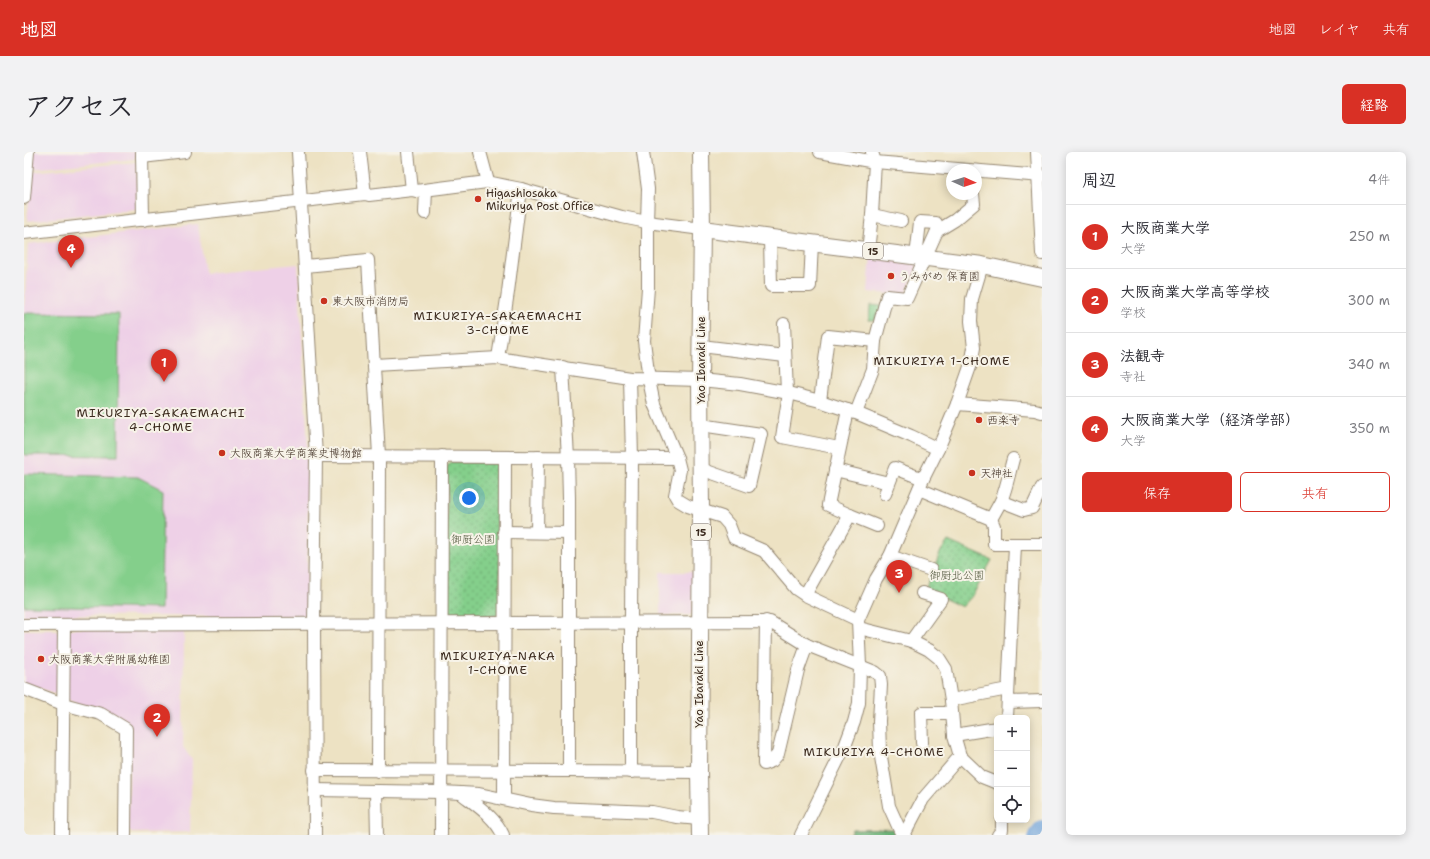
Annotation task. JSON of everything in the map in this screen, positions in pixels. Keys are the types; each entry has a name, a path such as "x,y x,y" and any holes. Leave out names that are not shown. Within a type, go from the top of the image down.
{"main road":[{"name":"Yao Ibaraki Line","path":"700,827 701,152"},
{"name":"15","path":"702,229 982,264 1042,278"}],"street":[{"path":"24,198 28,152"},
{"path":"143,220 142,154 184,152"},
{"path":"298,152 316,456 314,624 315,835"},
{"path":"360,152 365,194"},
{"path":"408,152 412,190"},
{"path":"480,152 488,178 487,182"},
{"path":"643,152 648,189 648,288 644,341 654,404 677,458 680,470 675,495 678,500 688,506 722,517 729,525 734,538 764,551 796,589 858,624 911,641 929,650 939,658 946,669 951,700 954,736 960,756 982,777 994,782"},
{"path":"820,152 946,166"},
{"path":"1037,152 1040,176 1042,254"},
{"path":"868,250 872,215 873,157"},
{"path":"982,171 1040,176"},
{"path":"24,233 301,201 365,194 369,195 412,190 426,190 487,182 521,189 622,217 647,222 702,229"},
{"path":"498,358 521,189"},
{"path":"425,213 426,190"},
{"path":"877,526 828,505 840,448 852,412 873,369 875,341 887,296 907,298 920,257 937,231 955,220 974,204 974,200"},
{"path":"872,215 901,221"},
{"path":"920,257 920,222 936,223"},
{"path":"770,238 770,286 810,286 812,243"},
{"path":"305,266 368,260 379,456 378,771"},
{"path":"801,835 845,746 854,722 859,703 860,666 858,624 876,579 890,556 938,449 957,404 971,364 974,348 971,321 972,299 982,264"},
{"path":"784,324 788,392 782,437 840,448"},
{"path":"820,400 828,336 875,341"},
{"path":"701,346 785,356"},
{"path":"374,365 498,358 630,378 649,380 700,380 740,384 788,392 820,400 911,436 938,449"},
{"path":"563,367 568,458 569,771"},
{"path":"630,378 632,458 631,772"},
{"path":"957,404 1035,410 1042,412"},
{"path":"701,425 762,434 749,486 701,469"},
{"path":"316,456 677,458"},
{"path":"441,835 442,456"},
{"path":"504,799 505,456"},
{"path":"537,532 538,457"},
{"path":"991,519 1006,488 1013,459"},
{"path":"835,470 887,488 895,468 921,484 991,519 994,526 994,544 1042,544"},
{"path":"1001,501 1024,510 1032,508 1042,486"},
{"path":"806,595 850,515"},
{"path":"504,532 569,533"},
{"path":"1007,715 1015,545"},
{"path":"890,556 931,570"},
{"path":"911,641 941,599 922,593"},
{"path":"766,621 764,764 772,761 778,754 798,670 807,645"},
{"path":"24,625 766,621 807,645 875,672 880,676 882,685 879,721 880,751 889,806 903,835"},
{"path":"62,835 62,704 64,625"},
{"path":"24,689 62,704 101,714 126,729 125,835"},
{"path":"951,700 1008,689"},
{"path":"1008,702 1042,701"},
{"path":"922,743 921,713 952,713"},
{"path":"954,736 994,729"},
{"path":"903,835 923,799 960,756"},
{"path":"314,770 699,772"},
{"path":"314,790 479,794 546,807 652,812 677,817 700,827"},
{"path":"376,791 377,835"},
{"path":"460,793 479,806 490,817 503,835"},
{"path":"998,835 1002,830 1002,823"}],"shaded area":[{"path":"33,152 135,152 135,159 32,169"},
{"path":"137,162 136,209 27,221 32,172"},
{"path":"198,224 205,273 298,264 308,450 307,617 24,615 24,315 28,244"},
{"name":"うみがめ 保育園","path":"871,255 921,260 905,295 868,292"},
{"path":"660,572 693,572 693,612 690,615 660,615"},
{"path":"184,628 183,747 192,760 190,832 132,833 128,828 130,727 66,699 67,629"},
{"name":"大阪商業大学附属幼稚園","path":"24,630 55,630 59,634 58,694 24,683"}],"green space":[{"path":"870,305 882,306 878,320 869,320"},
{"path":"24,313 119,314 118,456 24,455"},
{"name":"御厨公園","path":"451,462 497,462 500,466 500,612 496,616 449,616 446,614 447,466"},
{"path":"24,474 138,477 163,490 161,609 24,606"},
{"name":"御厨北公園","path":"948,541 992,560 973,595 962,607 924,591 941,551"},
{"path":"897,829 899,835 850,835 853,830"}],"waterway":[{"path":"1036,835 1042,828"}],"place":[{"name":"Higashiosaka Mikuriya Post Office","path":"478,199"},
{"name":"大阪商業大学（経済学部）","path":"71,268"},
{"name":"うみがめ 保育園","path":"891,276"},
{"name":"東大阪市消防局","path":"324,301"},
{"name":"大阪商業大学","path":"164,382"},
{"name":"西楽寺","path":"979,420"},
{"name":"大阪商業大学商業史博物館","path":"222,453"},
{"name":"天神社","path":"972,473"},
{"name":"法観寺","path":"899,593"},
{"name":"大阪商業大学附属幼稚園","path":"41,659"},
{"name":"大阪商業大学高等学校","path":"157,737"}],"district":[{"name":"MIKURIYA-SAKAEMACHI 3-CHOME","path":"498,323"},
{"name":"MIKURIYA 1-CHOME","path":"942,361"},
{"name":"MIKURIYA-SAKAEMACHI 4-CHOME","path":"161,420"},
{"name":"MIKURIYA-NAKA 1-CHOME","path":"498,663"},
{"name":"MIKURIYA 4-CHOME","path":"874,752"}]}
